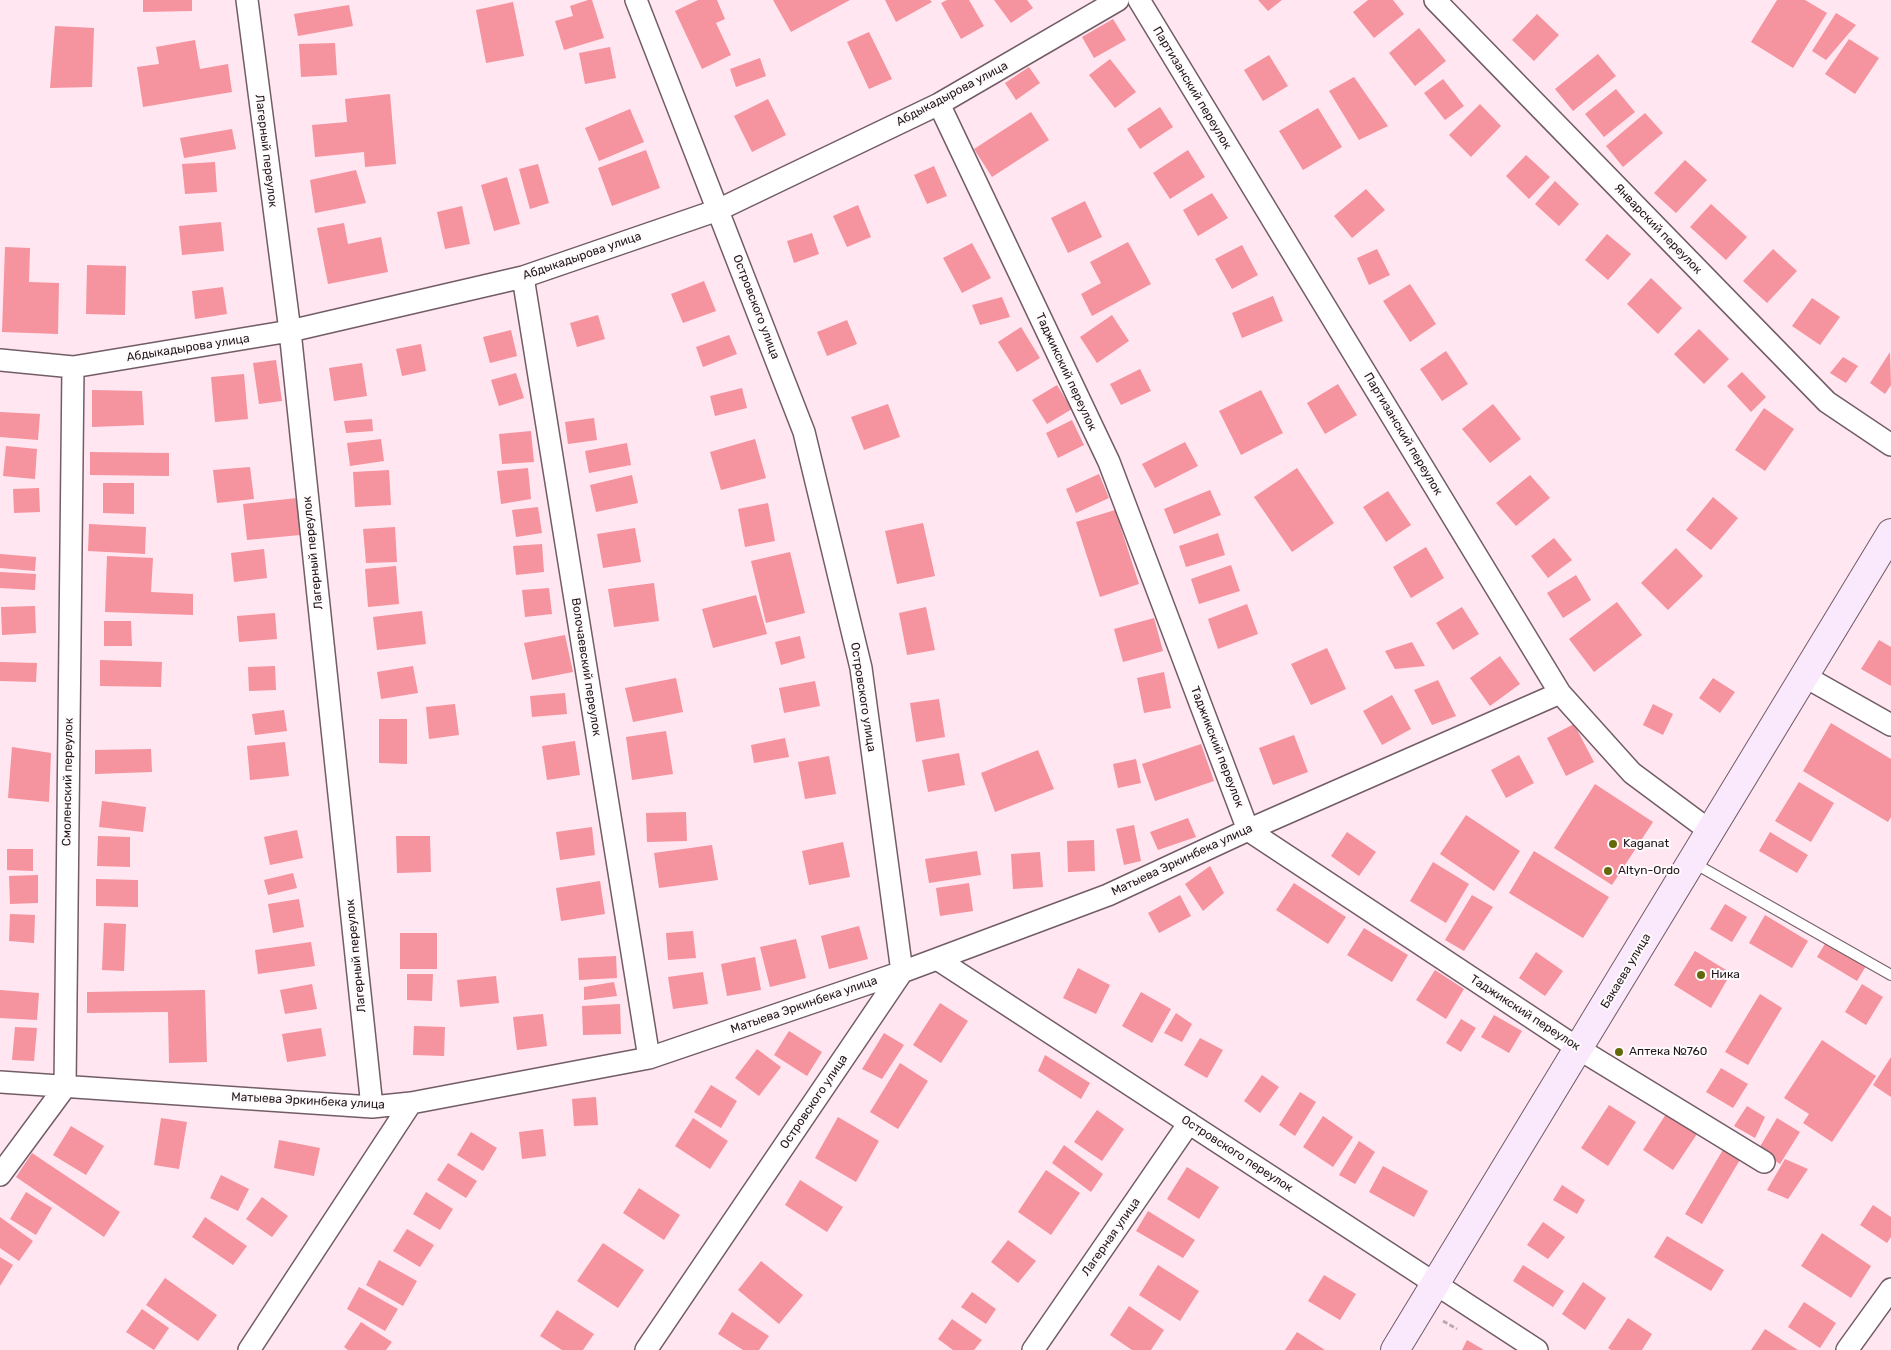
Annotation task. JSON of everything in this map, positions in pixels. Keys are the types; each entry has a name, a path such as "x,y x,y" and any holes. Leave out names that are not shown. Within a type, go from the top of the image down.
{"main road":[{"path":"1804,676 1891,532"},
{"name":"Бакаева улица","path":"1395,1350 1804,676"}],"street":[{"name":"Лагерный переулок","path":"247,0 290,331 372,1107"},
{"name":"Островского улица","path":"636,0 804,432 861,668 902,972 646,1350"},
{"name":"Абдыкадырова улица","path":"0,360 73,367 290,331 523,277 718,210 939,104 1118,0"},
{"name":"Партизанский переулок","path":"1139,0 1560,693 1632,773 1710,831"},
{"name":"Январский переулок","path":"1435,0 1827,402 1891,445"},
{"name":"Таджикский переулок","path":"939,104 1109,462 1248,830 1579,1049 1764,1162"},
{"name":"Волочаевский переулок","path":"523,277 649,1058"},
{"name":"Смоленский переулок","path":"65,1087 73,367"},
{"path":"1804,676 1891,725"},
{"name":"Матыева Эркинбека улица","path":"0,1082 372,1107 411,1103 649,1058 902,972 1108,895 1248,830 1560,693"},
{"name":"Островского переулок","path":"937,959 1537,1350"},
{"path":"0,1175 65,1087"},
{"path":"249,1350 411,1103"},
{"name":"Лагерная улица","path":"1032,1350 1189,1123"},
{"path":"1847,1350 1891,1289"}],"lane":[{"path":"1692,862 1891,975"}],"building":[{"path":"143,0 192,0 192,11 143,12"},
{"path":"592,0 604,38 564,50 555,21 573,16 570,6"},
{"path":"698,0 717,0 725,19 716,23 731,55 702,69 675,11"},
{"path":"773,0 850,0 791,32"},
{"path":"885,0 930,0 932,2 896,22"},
{"path":"947,0 969,0 984,26 961,39 941,3"},
{"path":"994,0 1027,0 1033,8 1011,23"},
{"path":"1258,0 1282,0 1268,11"},
{"path":"1368,0 1393,0 1404,14 1374,38 1353,12"},
{"path":"1777,0 1805,0 1827,13 1793,68 1751,42"},
{"path":"513,2 524,56 486,63 476,10"},
{"path":"349,5 353,26 298,36 294,14"},
{"path":"1836,13 1856,25 1826,60 1812,51"},
{"path":"1537,14 1559,35 1534,61 1512,40"},
{"path":"1113,19 1126,40 1094,58 1082,37"},
{"path":"55,26 94,28 92,87 50,88"},
{"path":"1419,28 1446,61 1415,86 1389,53"},
{"path":"869,32 892,79 869,89 847,42"},
{"path":"1849,39 1879,58 1855,94 1825,74"},
{"path":"195,40 200,69 228,64 232,92 143,107 137,67 159,64 156,47"},
{"path":"335,43 337,75 301,77 299,44"},
{"path":"610,47 616,78 585,84 579,53"},
{"path":"1598,54 1616,76 1573,111 1555,89"},
{"path":"1269,55 1288,86 1263,101 1244,70"},
{"path":"760,58 766,76 736,87 730,69"},
{"path":"1110,59 1136,92 1115,108 1089,75"},
{"path":"1029,67 1040,83 1016,100 1005,83"},
{"path":"1354,77 1388,126 1359,140 1329,91"},
{"path":"1443,79 1464,106 1445,120 1424,93"},
{"path":"1616,89 1635,112 1604,137 1585,114"},
{"path":"390,94 396,164 365,167 364,152 315,157 312,125 347,122 345,99"},
{"path":"768,99 786,135 752,152 734,116"},
{"path":"1480,104 1501,126 1471,157 1449,135"},
{"path":"1160,107 1173,127 1140,149 1127,129"},
{"path":"1318,108 1342,147 1303,170 1279,131"},
{"path":"630,109 644,142 599,161 585,128"},
{"path":"1031,112 1049,140 992,177 974,149"},
{"path":"1645,113 1663,133 1623,167 1606,146"},
{"path":"232,129 236,149 184,158 180,138"},
{"path":"646,150 660,188 612,206 598,168"},
{"path":"1188,150 1205,177 1170,199 1153,173"},
{"path":"1526,155 1550,177 1529,199 1506,176"},
{"path":"1685,160 1707,180 1676,213 1654,193"},
{"path":"215,162 217,192 185,194 182,164"},
{"path":"538,164 549,203 530,209 519,169"},
{"path":"934,166 947,196 927,204 914,175"},
{"path":"356,170 366,203 315,213 310,180"},
{"path":"507,177 520,224 494,231 481,185"},
{"path":"1555,181 1579,204 1559,226 1535,204"},
{"path":"1366,189 1385,210 1352,238 1334,216"},
{"path":"1212,193 1228,218 1198,236 1183,210"},
{"path":"1085,201 1102,237 1068,253 1051,218"},
{"path":"1711,204 1747,237 1726,260 1690,227"},
{"path":"858,205 871,237 847,247 833,216"},
{"path":"462,206 470,244 445,249 437,212"},
{"path":"221,222 224,251 182,255 179,226"},
{"path":"344,223 348,244 381,237 388,272 328,284 317,228"},
{"path":"812,233 819,254 794,263 787,241"},
{"path":"1607,234 1631,254 1608,280 1585,260"},
{"path":"1128,242 1151,284 1092,316 1081,294 1101,283 1090,262"},
{"path":"972,243 991,278 962,293 943,258"},
{"path":"1242,245 1258,275 1232,289 1215,259"},
{"path":"5,247 30,248 29,282 59,283 58,334 2,332"},
{"path":"1377,249 1390,275 1369,285 1357,258"},
{"path":"1773,249 1797,271 1767,303 1743,281"},
{"path":"87,265 126,266 125,315 86,314"},
{"path":"1651,278 1682,308 1658,334 1627,304"},
{"path":"704,281 716,311 683,323 671,294"},
{"path":"1410,284 1436,324 1410,342 1383,301"},
{"path":"223,287 227,314 195,319 192,291"},
{"path":"1273,296 1283,321 1242,338 1232,313"},
{"path":"1002,297 1010,317 980,325 972,305"},
{"path":"1812,298 1840,317 1820,345 1792,326"},
{"path":"598,315 605,339 577,347 570,323"},
{"path":"1112,315 1129,341 1097,363 1080,337"},
{"path":"847,320 857,344 827,356 817,332"},
{"path":"1021,327 1040,358 1017,372 998,342"},
{"path":"1699,329 1729,359 1704,384 1674,354"},
{"path":"511,330 517,356 490,363 483,337"},
{"path":"729,335 737,354 703,367 696,347"},
{"path":"421,344 426,371 402,376 396,349"},
{"path":"1446,351 1468,384 1442,401 1420,369"},
{"path":"1890,352 1891,385 1885,394 1870,383"},
{"path":"1843,357 1858,366 1846,383 1830,373"},
{"path":"276,360 282,401 259,404 253,363"},
{"path":"362,363 367,396 334,401 329,368"},
{"path":"1140,369 1151,391 1121,405 1110,384"},
{"path":"1742,372 1766,397 1751,412 1727,386"},
{"path":"516,373 524,398 499,406 491,380"},
{"path":"244,374 248,419 215,422 211,377"},
{"path":"1338,384 1357,415 1325,434 1307,403"},
{"path":"1057,385 1072,409 1047,424 1032,400"},
{"path":"742,388 747,408 715,416 710,396"},
{"path":"92,390 142,391 144,425 92,427"},
{"path":"1261,390 1283,433 1241,455 1219,411"},
{"path":"888,404 900,437 864,450 851,417"},
{"path":"1493,404 1521,439 1490,463 1462,429"},
{"path":"1764,408 1794,429 1765,471 1735,450"},
{"path":"0,412 40,414 38,440 0,437"},
{"path":"594,418 597,440 568,444 565,422"},
{"path":"372,419 373,431 346,433 344,421"},
{"path":"1072,420 1084,445 1058,458 1046,433"},
{"path":"531,431 534,462 502,464 499,434"},
{"path":"381,439 384,461 350,466 347,443"},
{"path":"755,439 766,478 721,490 710,452"},
{"path":"1185,442 1198,466 1155,488 1142,464"},
{"path":"627,443 631,465 589,473 585,451"},
{"path":"6,446 37,449 35,479 3,476"},
{"path":"90,452 169,453 169,476 90,475"},
{"path":"250,467 254,499 217,503 213,470"},
{"path":"528,468 531,499 501,504 497,471"},
{"path":"1297,468 1334,523 1292,552 1254,497"},
{"path":"389,470 391,505 355,507 353,472"},
{"path":"1099,474 1109,498 1076,513 1066,489"},
{"path":"632,475 638,503 596,512 590,485"},
{"path":"1530,475 1550,498 1516,526 1496,503"},
{"path":"103,483 134,483 134,514 103,513"},
{"path":"39,488 40,512 14,513 13,489"},
{"path":"1210,490 1221,515 1174,534 1164,509"},
{"path":"1388,491 1411,525 1386,542 1363,507"},
{"path":"1713,497 1738,518 1711,550 1686,530"},
{"path":"297,498 300,535 247,540 243,504"},
{"path":"768,503 775,541 745,547 738,509"},
{"path":"538,507 542,533 516,537 512,510"},
{"path":"1115,510 1139,584 1100,597 1076,522"},
{"path":"923,523 935,576 897,584 885,531"},
{"path":"89,524 146,527 145,554 88,551"},
{"path":"395,527 397,562 366,563 363,529"},
{"path":"635,528 641,562 603,568 597,534"},
{"path":"1218,533 1225,555 1186,567 1179,546"},
{"path":"1554,538 1572,560 1548,578 1531,556"},
{"path":"542,544 544,572 516,575 513,546"},
{"path":"1426,547 1444,578 1411,598 1393,567"},
{"path":"1676,548 1703,576 1668,610 1641,583"},
{"path":"264,549 267,578 234,582 231,553"},
{"path":"790,552 805,613 766,623 751,561"},
{"path":"0,554 36,557 35,571 0,568"},
{"path":"107,556 153,558 151,592 193,594 193,615 105,612"},
{"path":"1231,565 1240,591 1199,604 1191,579"},
{"path":"396,566 399,604 368,607 365,569"},
{"path":"0,572 36,574 35,590 0,588"},
{"path":"1576,575 1591,600 1563,618 1547,593"},
{"path":"654,583 659,621 614,627 608,589"},
{"path":"549,588 552,614 525,617 522,590"},
{"path":"756,595 767,634 713,648 702,609"},
{"path":"1617,602 1642,635 1594,672 1569,639"},
{"path":"1247,604 1258,634 1218,649 1208,619"},
{"path":"35,606 36,633 2,635 1,607"},
{"path":"926,607 935,650 907,655 899,613"},
{"path":"1462,607 1479,634 1453,650 1436,623"},
{"path":"422,611 426,644 377,650 373,617"},
{"path":"275,613 277,639 239,642 237,616"},
{"path":"1154,618 1163,651 1123,662 1114,629"},
{"path":"104,621 131,621 132,646 104,646"},
{"path":"565,635 573,672 532,680 524,643"},
{"path":"800,636 805,658 781,665 775,642"},
{"path":"1879,640 1891,647 1891,686 1861,669"},
{"path":"1412,642 1425,666 1395,669 1385,651"},
{"path":"1327,648 1346,689 1311,705 1291,664"},
{"path":"1500,656 1520,684 1490,706 1470,678"},
{"path":"100,660 162,662 161,687 100,686"},
{"path":"0,662 37,663 36,682 0,681"},
{"path":"275,666 276,690 249,691 248,667"},
{"path":"413,666 418,693 381,699 377,672"},
{"path":"1164,672 1171,708 1144,713 1137,678"},
{"path":"676,678 683,712 633,722 625,688"},
{"path":"1713,678 1735,692 1720,713 1699,698"},
{"path":"1438,680 1456,716 1432,725 1414,690"},
{"path":"815,681 820,706 784,713 779,688"},
{"path":"565,693 567,714 532,717 530,696"},
{"path":"1392,695 1411,729 1382,745 1363,711"},
{"path":"939,699 945,737 916,742 910,703"},
{"path":"455,704 459,735 429,739 426,707"},
{"path":"1653,704 1673,714 1663,735 1643,725"},
{"path":"284,710 287,731 255,735 252,714"},
{"path":"379,719 407,719 407,764 379,763"},
{"path":"1831,723 1891,759 1891,817 1888,822 1803,771"},
{"path":"1574,724 1594,762 1566,776 1547,738"},
{"path":"666,731 673,774 632,780 626,737"},
{"path":"1294,735 1308,772 1273,785 1259,748"},
{"path":"785,738 789,757 754,763 751,745"},
{"path":"575,741 580,775 547,780 542,746"},
{"path":"285,742 289,776 250,780 247,746"},
{"path":"1201,744 1214,781 1155,801 1142,764"},
{"path":"12,747 51,753 49,802 8,798"},
{"path":"151,749 152,772 95,774 95,750"},
{"path":"1038,750 1054,789 995,812 981,773"},
{"path":"959,753 965,785 928,792 922,760"},
{"path":"1519,755 1534,783 1506,798 1491,770"},
{"path":"829,756 836,794 805,799 798,762"},
{"path":"1136,759 1141,783 1118,788 1113,764"},
{"path":"1799,782 1834,803 1811,842 1775,821"},
{"path":"1595,784 1653,822 1612,885 1554,848"},
{"path":"102,801 146,807 143,832 99,827"},
{"path":"686,812 687,841 647,842 646,813"},
{"path":"1466,815 1520,851 1494,891 1440,854"},
{"path":"1188,818 1196,837 1158,850 1150,832"},
{"path":"1134,825 1141,861 1124,865 1116,829"},
{"path":"592,827 595,855 560,860 556,832"},
{"path":"297,830 303,858 270,865 264,837"},
{"path":"1347,832 1376,852 1359,876 1331,856"},
{"path":"1770,832 1808,855 1797,873 1759,851"},
{"path":"98,836 130,837 130,867 97,866"},
{"path":"396,836 430,836 431,872 397,873"},
{"path":"1094,840 1095,871 1068,872 1067,841"},
{"path":"843,842 850,877 809,885 802,851"},
{"path":"712,845 718,880 659,888 654,853"},
{"path":"7,849 33,849 33,871 7,870"},
{"path":"977,851 981,875 929,883 925,859"},
{"path":"1534,851 1609,897 1583,938 1509,893"},
{"path":"1040,852 1043,887 1013,889 1011,854"},
{"path":"1433,862 1469,884 1446,923 1410,901"},
{"path":"1210,866 1224,893 1203,911 1185,884"},
{"path":"293,873 297,888 268,895 264,880"},
{"path":"38,875 38,903 10,904 9,876"},
{"path":"96,879 138,880 138,907 96,906"},
{"path":"600,881 605,914 561,921 556,888"},
{"path":"969,883 973,911 940,916 936,888"},
{"path":"1294,883 1346,917 1328,944 1276,910"},
{"path":"1180,895 1191,916 1159,933 1148,913"},
{"path":"1472,895 1493,907 1464,951 1445,940"},
{"path":"299,899 304,927 273,933 268,904"},
{"path":"1725,904 1747,917 1732,942 1710,929"},
{"path":"10,914 35,915 34,943 9,941"},
{"path":"1765,915 1808,941 1792,968 1749,943"},
{"path":"104,923 126,924 124,971 102,970"},
{"path":"859,926 868,959 829,969 821,936"},
{"path":"1364,928 1408,955 1392,982 1347,955"},
{"path":"693,931 696,958 668,960 666,933"},
{"path":"400,933 437,933 437,969 400,969"},
{"path":"796,939 806,978 770,987 760,947"},
{"path":"311,942 315,966 258,974 255,950"},
{"path":"1826,942 1866,966 1857,981 1817,957"},
{"path":"1695,951 1731,973 1711,1008 1674,985"},
{"path":"1536,952 1563,971 1545,996 1519,978"},
{"path":"616,956 617,978 579,980 578,958"},
{"path":"755,957 761,990 727,996 721,964"},
{"path":"1078,968 1110,985 1096,1014 1063,998"},
{"path":"1435,970 1464,989 1446,1019 1416,1000"},
{"path":"703,972 708,1004 673,1009 668,977"},
{"path":"407,974 433,974 432,1001 407,1000"},
{"path":"496,976 499,1003 460,1007 457,980"},
{"path":"614,982 617,996 584,1000 584,987"},
{"path":"312,984 317,1009 285,1014 280,990"},
{"path":"1862,984 1883,997 1866,1025 1845,1012"},
{"path":"0,990 39,993 37,1020 0,1018"},
{"path":"205,990 207,1062 169,1063 168,1012 87,1013 87,992"},
{"path":"1141,992 1171,1009 1152,1043 1122,1026"},
{"path":"1760,994 1782,1008 1748,1065 1725,1052"},
{"path":"940,1003 968,1021 941,1063 913,1045"},
{"path":"620,1004 621,1034 583,1035 582,1006"},
{"path":"1176,1013 1192,1024 1182,1042 1164,1033"},
{"path":"543,1014 547,1046 517,1050 513,1017"},
{"path":"1494,1015 1522,1031 1509,1053 1481,1037"},
{"path":"1461,1019 1476,1028 1461,1052 1446,1043"},
{"path":"414,1026 445,1027 444,1056 413,1055"},
{"path":"15,1027 37,1028 34,1061 12,1060"},
{"path":"321,1028 326,1056 287,1062 282,1034"},
{"path":"789,1031 822,1052 807,1076 774,1055"},
{"path":"884,1033 904,1045 882,1079 862,1069"},
{"path":"1200,1038 1223,1050 1207,1078 1184,1065"},
{"path":"1822,1040 1876,1076 1832,1142 1803,1123 1809,1114 1784,1098"},
{"path":"757,1049 781,1067 759,1096 735,1078"},
{"path":"1045,1055 1090,1083 1081,1099 1038,1071"},
{"path":"1891,1057 1891,1097 1873,1085"},
{"path":"900,1063 928,1081 898,1129 870,1112"},
{"path":"1721,1068 1748,1084 1733,1108 1706,1092"},
{"path":"1262,1075 1279,1087 1260,1113 1244,1101"},
{"path":"711,1085 737,1101 721,1128 694,1112"},
{"path":"1300,1092 1316,1102 1295,1136 1279,1125"},
{"path":"596,1097 598,1125 574,1126 572,1099"},
{"path":"1609,1105 1636,1122 1608,1166 1581,1148"},
{"path":"1747,1106 1765,1117 1755,1138 1734,1126"},
{"path":"1097,1110 1124,1129 1102,1161 1074,1142"},
{"path":"1666,1114 1697,1134 1673,1170 1643,1150"},
{"path":"1323,1116 1353,1137 1333,1167 1303,1147"},
{"path":"838,1117 879,1141 856,1182 815,1158"},
{"path":"161,1118 187,1122 179,1169 154,1165"},
{"path":"693,1118 728,1141 710,1169 675,1146"},
{"path":"1777,1118 1800,1132 1780,1164 1758,1150"},
{"path":"71,1126 104,1146 86,1175 53,1155"},
{"path":"543,1129 546,1156 522,1159 519,1132"},
{"path":"471,1132 497,1148 483,1171 457,1155"},
{"path":"279,1140 320,1148 314,1176 274,1168"},
{"path":"1359,1141 1375,1152 1355,1184 1339,1175"},
{"path":"1064,1145 1103,1174 1091,1192 1052,1163"},
{"path":"1724,1148 1741,1158 1702,1224 1685,1214"},
{"path":"32,1153 120,1212 104,1237 16,1177"},
{"path":"1785,1159 1808,1169 1788,1199 1767,1190"},
{"path":"448,1163 477,1181 466,1198 437,1180"},
{"path":"1383,1166 1428,1191 1414,1217 1369,1192"},
{"path":"1187,1167 1219,1187 1199,1219 1167,1199"},
{"path":"1046,1170 1080,1193 1051,1235 1018,1212"},
{"path":"221,1175 249,1189 238,1211 210,1198"},
{"path":"800,1180 843,1207 827,1232 785,1205"},
{"path":"1562,1185 1585,1200 1577,1214 1553,1200"},
{"path":"639,1188 680,1215 664,1240 623,1213"},
{"path":"26,1192 52,1208 36,1235 10,1219"},
{"path":"426,1192 453,1209 440,1230 413,1214"},
{"path":"262,1197 288,1216 272,1237 246,1219"},
{"path":"1873,1205 1891,1217 1891,1237 1887,1243 1860,1225"},
{"path":"1148,1211 1195,1240 1183,1258 1136,1231"},
{"path":"0,1217 33,1241 19,1261 0,1248"},
{"path":"205,1217 247,1246 233,1265 192,1237"},
{"path":"1543,1222 1565,1237 1548,1259 1527,1245"},
{"path":"407,1229 434,1245 420,1267 393,1251"},
{"path":"1822,1233 1871,1266 1851,1298 1801,1266"},
{"path":"1667,1236 1724,1270 1711,1291 1654,1257"},
{"path":"1008,1240 1036,1261 1018,1283 991,1262"},
{"path":"603,1243 644,1270 618,1308 577,1281"},
{"path":"0,1257 13,1265 0,1286"},
{"path":"379,1260 417,1281 403,1306 366,1285"},
{"path":"761,1261 803,1295 779,1324 738,1290"},
{"path":"1158,1265 1199,1291 1180,1321 1139,1295"},
{"path":"1523,1265 1564,1291 1553,1307 1513,1281"},
{"path":"1324,1275 1356,1294 1340,1320 1308,1301"},
{"path":"165,1278 217,1315 198,1341 146,1305"},
{"path":"1583,1282 1606,1298 1585,1330 1562,1314"},
{"path":"359,1287 398,1309 385,1331 347,1309"},
{"path":"972,1292 996,1309 986,1324 961,1307"},
{"path":"1804,1302 1836,1323 1820,1348 1788,1327"},
{"path":"1129,1306 1164,1330 1151,1350 1132,1350 1110,1335"},
{"path":"142,1309 169,1328 154,1350 126,1332"},
{"path":"557,1310 594,1334 583,1350 562,1350 540,1336"},
{"path":"732,1312 769,1336 759,1350 743,1350 718,1334"},
{"path":"1628,1318 1652,1334 1642,1350 1611,1350 1608,1348"},
{"path":"952,1319 982,1340 974,1350 953,1350 938,1339"},
{"path":"361,1322 392,1342 386,1350 348,1350 344,1347"},
{"path":"1765,1329 1798,1350 1751,1350"},
{"path":"1297,1332 1325,1350 1285,1350"},
{"path":"1467,1340 1484,1350 1462,1350"}],"place":[{"name":"Kaganat","path":"1613,844"},
{"name":"Altyn-Ordo","path":"1608,871"},
{"name":"Ника","path":"1701,975"},
{"name":"Аптека №760","path":"1619,1052"}]}
